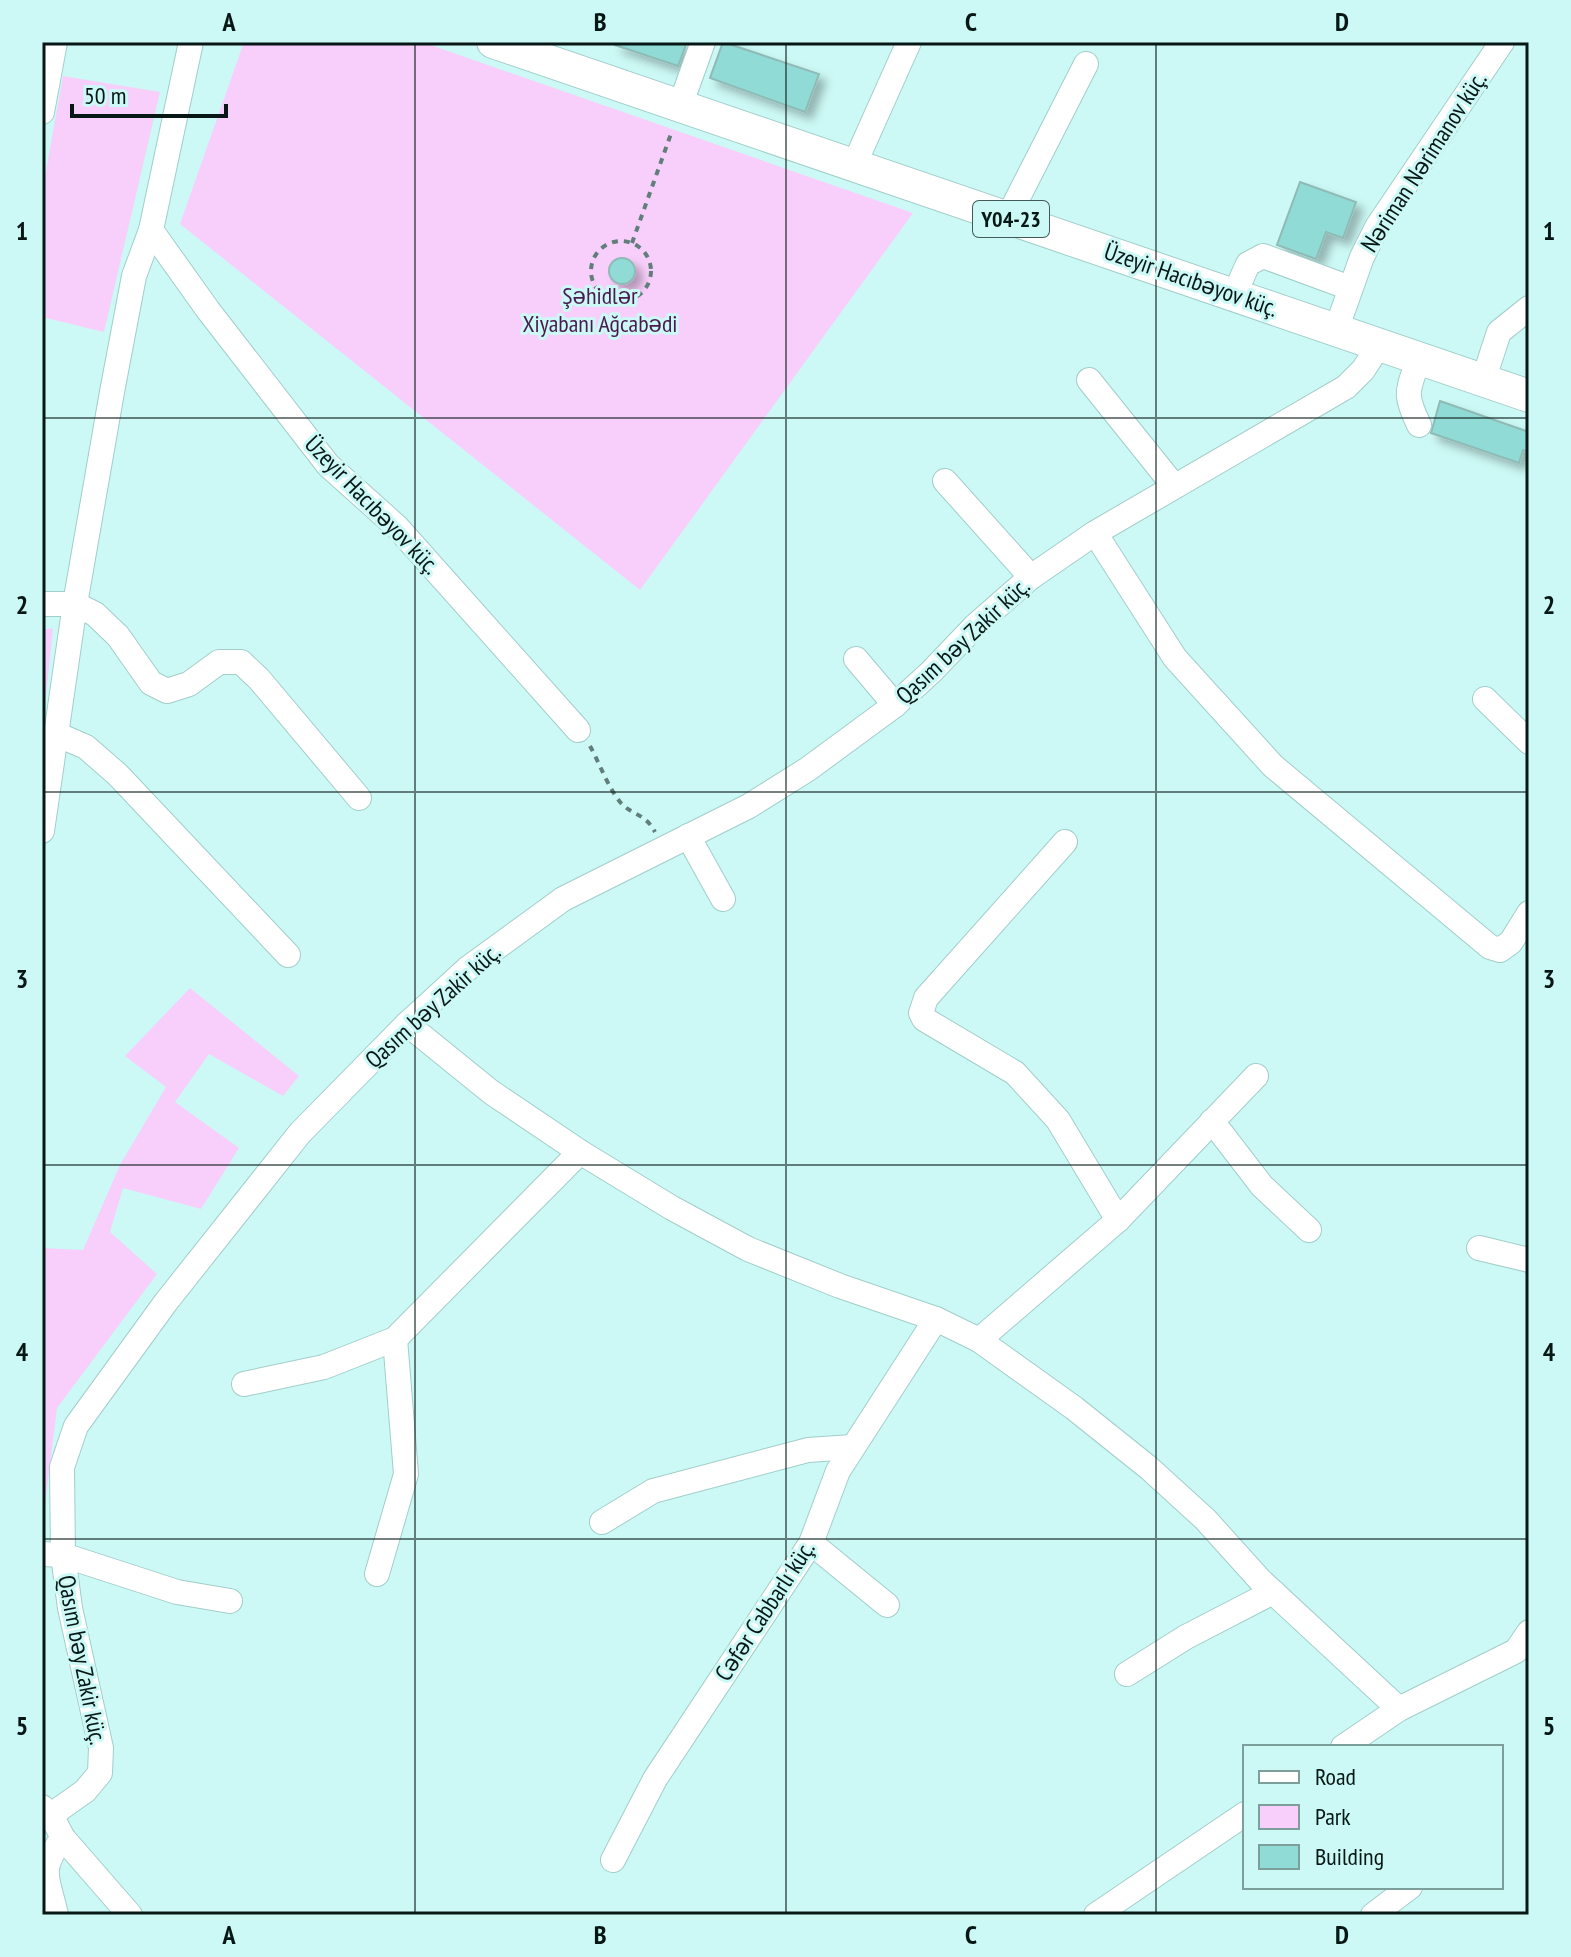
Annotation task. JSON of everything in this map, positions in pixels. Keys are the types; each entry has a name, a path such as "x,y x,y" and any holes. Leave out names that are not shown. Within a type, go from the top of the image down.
{"main road":[{"name":"Üzeyir Hacıbəyov küç.","path":"493,42 1529,396"}],"street":[{"path":"42,112 55,42"},
{"path":"42,831 75,604 134,276 151,230 191,42"},
{"path":"680,106 703,42"},
{"path":"854,165 909,42"},
{"name":"Nəriman Nərimanov küç.","path":"1336,330 1350,288 1377,227 1502,42"},
{"path":"1008,217 1086,64"},
{"name":"Üzeyir Hacıbəyov küç.","path":"151,230 208,310 328,465 397,527 578,730"},
{"path":"1234,295 1248,264 1263,256 1350,288"},
{"path":"1483,381 1499,332 1529,308"},
{"name":"Qasım bəy Zakir küç.","path":"46,1811 85,1791 100,1773 101,1748 70,1608 52,1554 62,1467 76,1426 166,1302 300,1133 407,1024 467,969 563,899 749,806 808,769 895,705 976,625 1031,577 1095,533 1346,387 1363,370 1380,344"},
{"path":"1419,358 1407,395 1419,425"},
{"path":"1089,380 1174,486"},
{"path":"945,481 1031,577"},
{"path":"1095,533 1175,658 1273,766 1490,947 1500,950 1511,942 1529,913"},
{"path":"42,604 75,604 95,614 118,636 151,683 167,691 189,684 219,662 241,662 259,679 359,798"},
{"path":"856,659 895,705"},
{"path":"1485,699 1529,742"},
{"path":"56,734 86,747 118,775 288,955"},
{"path":"688,836 723,899"},
{"path":"1065,842 926,998 921,1013 924,1019 1015,1073 1058,1120 1118,1220"},
{"path":"407,1024 491,1092 580,1152 748,1249 840,1286 936,1319 979,1340 1074,1408 1149,1468 1205,1519 1273,1592 1399,1709"},
{"path":"979,1340 1118,1220 1256,1076"},
{"path":"1212,1121 1262,1186 1309,1230"},
{"path":"244,1384 324,1367 395,1339 580,1152"},
{"path":"1479,1248 1529,1260"},
{"name":"Cəfər Cabbarlı küç.","path":"613,1860 655,1779 811,1543 838,1471 936,1319"},
{"path":"377,1574 406,1474 395,1339"},
{"path":"602,1522 653,1491 808,1450 852,1447"},
{"path":"811,1543 887,1605"},
{"path":"52,1554 177,1592 230,1601"},
{"path":"1127,1674 1186,1637 1273,1592"},
{"path":"1346,1745 1399,1709 1525,1650"},
{"path":"46,1811 63,1838 130,1915"},
{"path":"1096,1915 1243,1815"},
{"path":"56,1915 45,1871 48,1857 63,1838"},
{"path":"1373,1915 1407,1889"}],"path":[{"path":"632,243 680,106"},
{"path":"614,241 632,243 640,247 650,262 650,279 632,299 614,300 594,284 591,266 599,250 614,241"},
{"path":"578,730 590,746 616,797 625,808 649,821 664,848"}],"green space":[{"name":"Şəhidlər Xiyabanı Ağcabədi","path":"244,42 422,42 913,213 640,590 180,224"},
{"path":"63,76 160,92 104,332 42,317 42,193"},
{"path":"53,628 42,734 42,630"},
{"path":"190,988 299,1076 283,1096 209,1054 175,1102 239,1148 201,1209 123,1188 110,1232 157,1274 57,1408 42,1528 42,1248 83,1250 120,1165 166,1087 125,1056"}],"building":[{"path":"616,42 687,42 678,66 615,45"},
{"path":"723,42 819,74 805,112 710,78"},
{"path":"1300,182 1356,202 1343,238 1326,232 1316,259 1277,245"},
{"path":"622,258 631,262 635,271 631,280 622,284 613,280 609,271 613,262"},
{"path":"1440,401 1529,432 1529,452 1523,450 1519,463 1431,433"}]}
